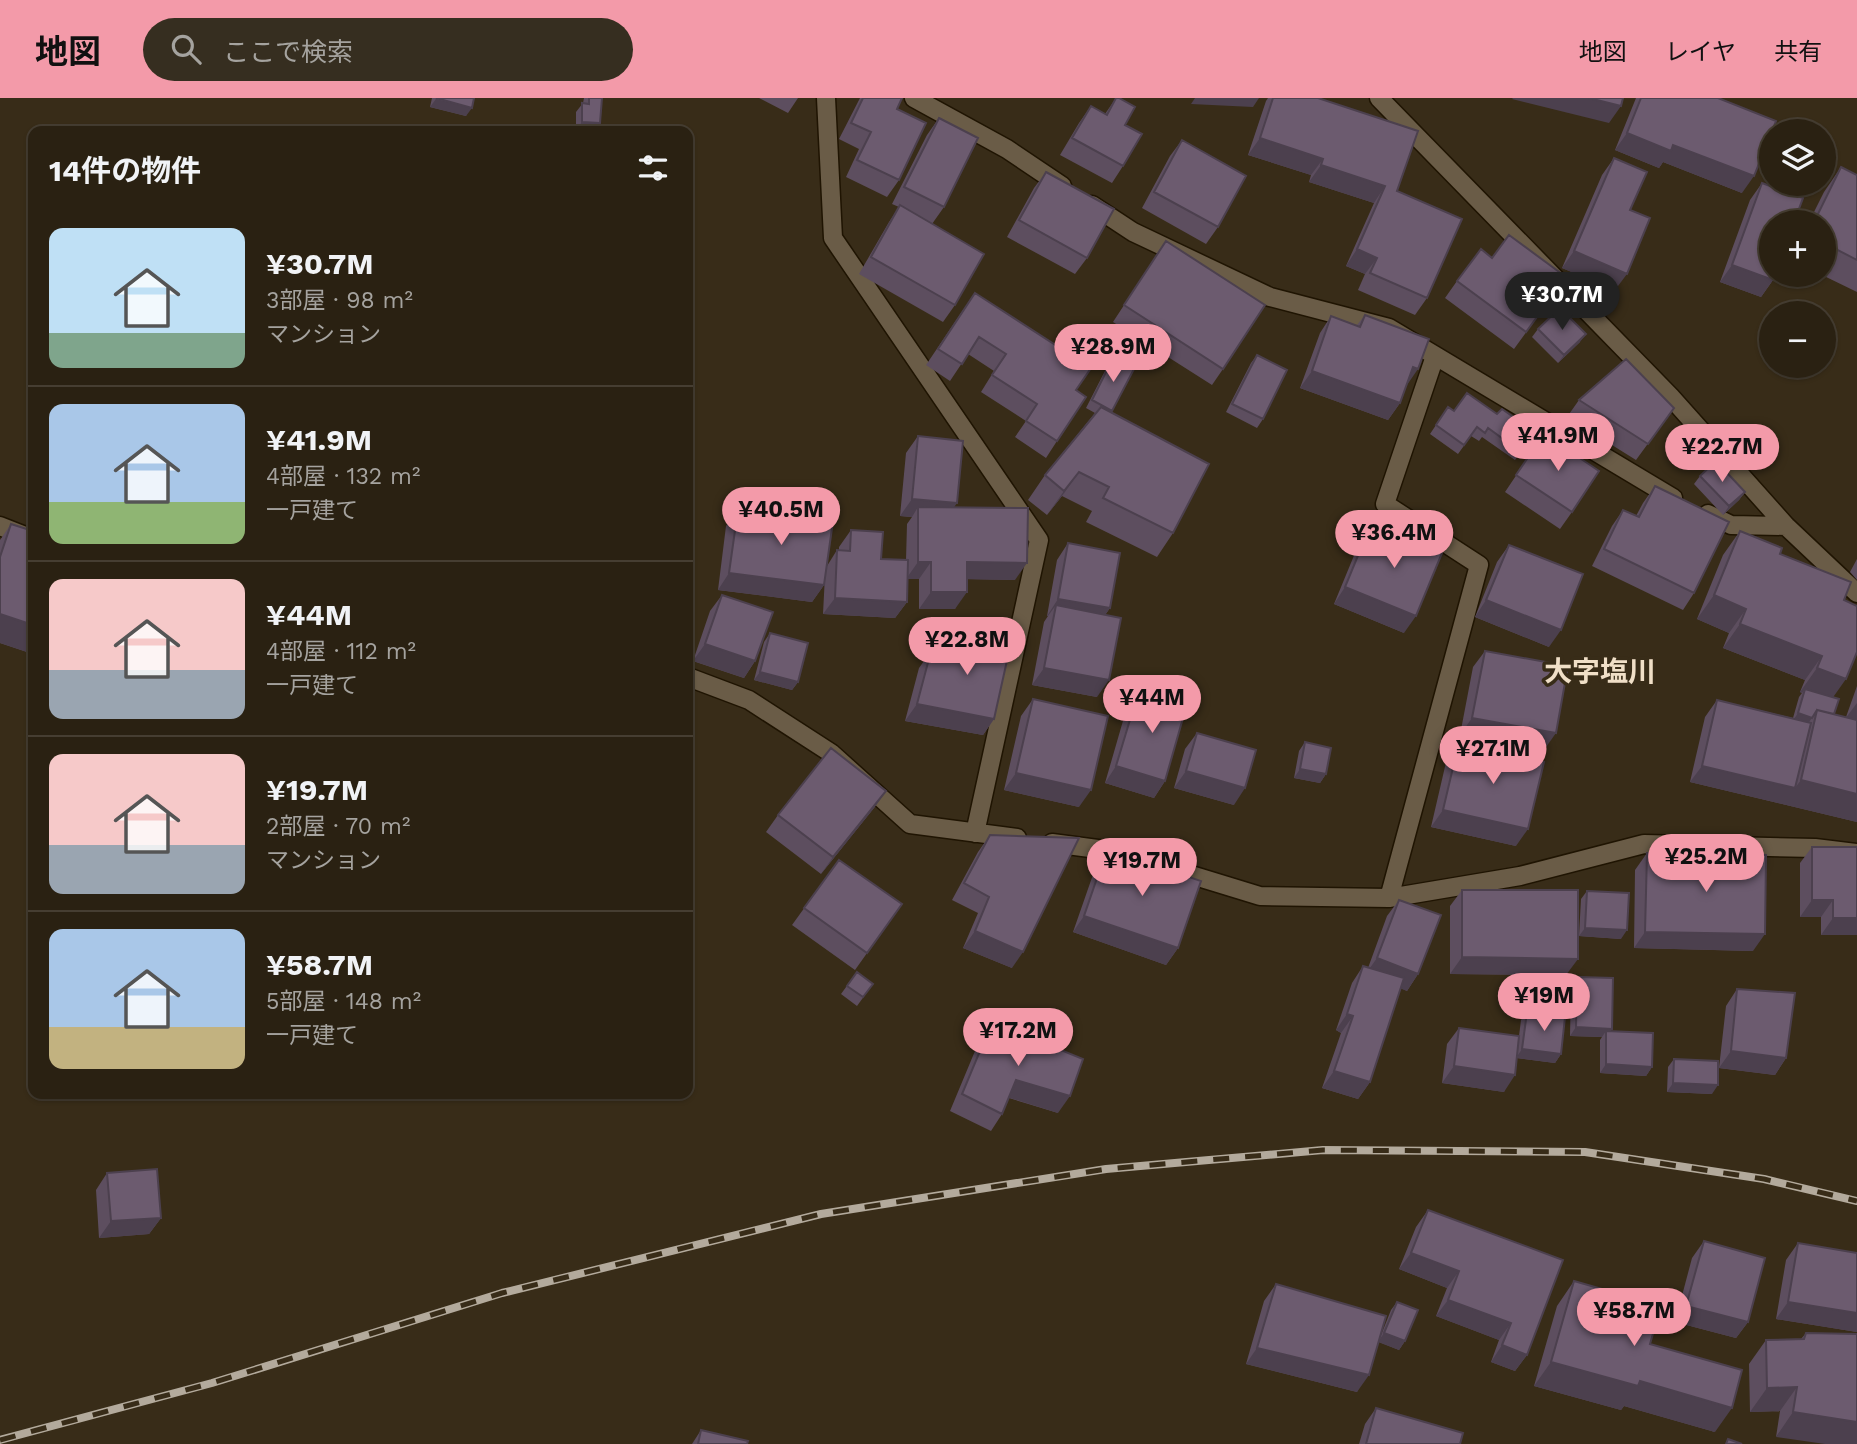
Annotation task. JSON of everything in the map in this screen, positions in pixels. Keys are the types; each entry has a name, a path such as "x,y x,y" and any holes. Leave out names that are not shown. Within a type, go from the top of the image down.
{"street":[{"path":"826,98 832,237 1039,540 975,833"},
{"path":"914,98 1007,149 1133,232 1270,297 1389,328 1690,505 1731,525 1786,526"},
{"path":"1379,98 1670,396 1786,526 1857,593"},
{"path":"1389,898 1479,565 1385,504 1435,355"},
{"path":"0,527 28,537"},
{"path":"693,679 749,700 831,753 910,824 1113,851 1260,896 1389,898 1520,876 1644,844 1815,848 1857,853"}],"building":[{"path":"436,98 474,98 472,108"},
{"path":"589,98 602,98 600,123 582,122 582,103 589,104"},
{"path":"863,98 902,98 897,109 926,123 899,180 857,160 871,132 851,123"},
{"path":"1116,98 1135,107 1125,125 1142,134 1123,166 1072,138 1091,106 1107,115"},
{"path":"1273,98 1318,98 1418,131 1397,191 1462,219 1427,298 1370,273 1377,258 1357,249 1385,186 1321,165 1323,159 1260,138"},
{"path":"1589,98 1623,98 1621,106"},
{"path":"1641,98 1718,98 1771,119 1759,119 1759,164 1754,176 1673,145 1671,151 1627,133"},
{"path":"939,118 978,138 944,207 904,187"},
{"path":"1182,140 1246,176 1218,227 1154,192"},
{"path":"1614,158 1647,172 1630,210 1650,218 1627,274 1574,251"},
{"path":"1841,167 1857,175 1857,260 1836,249 1836,210 1820,210 1827,196 1836,196 1836,177"},
{"path":"1046,172 1114,209 1087,258 1019,220"},
{"path":"1759,191 1759,196 1803,198 1798,210 1759,210 1759,275 1732,265"},
{"path":"900,205 984,254 955,305 871,257"},
{"path":"1509,235 1566,277 1526,332 1457,281 1481,249 1492,258"},
{"path":"1166,241 1265,305 1223,369 1124,305"},
{"path":"975,293 1091,368 1076,390 1086,397 1057,441 1026,421 1037,404 992,375 1006,354 979,337 962,364 938,349"},
{"path":"1560,308 1586,334 1564,355 1538,329"},
{"path":"1365,315 1429,339 1418,369 1413,367 1400,403 1312,371 1331,316 1360,327"},
{"path":"1257,355 1287,370 1263,419 1232,404"},
{"path":"1113,358 1134,369 1112,411 1092,400"},
{"path":"1626,359 1674,408 1648,444 1579,400"},
{"path":"1467,393 1497,414 1502,409 1535,432 1521,452 1488,428 1485,433 1477,427 1464,445 1436,425 1448,407 1454,411"},
{"path":"1101,407 1209,464 1173,533 1103,498 1109,487 1079,472 1064,491 1045,475"},
{"path":"1544,434 1599,471 1572,512 1516,475"},
{"path":"918,436 963,441 957,503 912,499"},
{"path":"1716,461 1745,492 1729,506 1700,476"},
{"path":"1655,486 1729,522 1694,593 1604,549 1623,510 1639,517"},
{"path":"918,507 1028,508 1027,563 967,562 967,592 931,592 931,562 918,562"},
{"path":"738,509 833,521 824,585 729,573"},
{"path":"11,524 28,529 28,623 0,614 0,557"},
{"path":"1371,524 1442,553 1416,616 1345,587"},
{"path":"851,530 883,532 881,559 908,560 907,602 835,598 837,550 850,551"},
{"path":"1740,531 1782,548 1780,554 1851,582 1844,600 1857,606 1857,652 1846,679 1817,668 1822,656 1740,624 1746,609 1714,595"},
{"path":"1068,543 1120,553 1110,608 1058,599"},
{"path":"1509,545 1583,574 1561,630 1486,600"},
{"path":"722,595 773,612 755,661 705,644"},
{"path":"1056,605 1121,618 1109,680 1044,668"},
{"path":"770,633 808,643 798,682 760,672"},
{"path":"999,636 1012,638 994,719 917,704 931,651"},
{"path":"1485,651 1568,666 1556,733 1472,718"},
{"path":"1805,689 1839,699 1834,714 1817,710 1812,718 1798,713"},
{"path":"1139,690 1187,704 1165,781 1116,766"},
{"path":"1033,699 1108,716 1091,790 1016,773"},
{"path":"1717,700 1811,723 1795,788 1702,766"},
{"path":"1817,710 1857,720 1857,794 1801,780"},
{"path":"1197,733 1256,750 1245,788 1186,771"},
{"path":"1305,742 1331,748 1326,774 1300,769"},
{"path":"1459,742 1544,762 1528,829 1443,810"},
{"path":"831,748 886,791 833,857 778,815"},
{"path":"990,835 1079,838 1023,952 975,931 989,897 964,883"},
{"path":"1812,847 1857,847 1857,918 1833,918 1833,900 1812,900"},
{"path":"1107,849 1201,881 1178,948 1084,916"},
{"path":"1647,853 1766,855 1765,934 1645,932"},
{"path":"839,860 902,904 867,953 804,908"},
{"path":"1462,890 1578,890 1578,959 1462,957"},
{"path":"1587,891 1629,893 1627,930 1585,928"},
{"path":"1399,900 1441,915 1418,974 1377,958"},
{"path":"1363,966 1404,978 1370,1082 1334,1071 1353,1016 1347,1014"},
{"path":"857,972 873,984 863,997 847,986"},
{"path":"1577,977 1613,978 1612,1029 1576,1027"},
{"path":"1737,989 1795,993 1786,1058 1731,1051"},
{"path":"1527,1012 1565,1017 1561,1054 1522,1049"},
{"path":"992,1022 1083,1059 1070,1096 1016,1080 1002,1114 962,1094"},
{"path":"1459,1028 1519,1036 1515,1075 1454,1066"},
{"path":"1606,1031 1653,1033 1652,1067 1606,1064"},
{"path":"1674,1059 1718,1061 1718,1085 1673,1083"},
{"path":"157,1169 161,1218 111,1221 107,1173"},
{"path":"1428,1210 1563,1260 1527,1355 1502,1345 1511,1323 1448,1300 1459,1271 1411,1253"},
{"path":"1704,1241 1765,1258 1748,1322 1686,1306"},
{"path":"1798,1243 1857,1253 1857,1313 1788,1302"},
{"path":"1574,1281 1661,1306 1650,1344 1742,1370 1732,1408 1640,1381 1638,1386 1551,1362"},
{"path":"1276,1284 1386,1316 1369,1375 1257,1348"},
{"path":"1397,1302 1418,1310 1405,1341 1384,1333"},
{"path":"1806,1333 1857,1334 1857,1422 1793,1412 1797,1387 1767,1388 1766,1340 1804,1339"},
{"path":"1376,1408 1463,1433 1460,1444 1366,1444"},
{"path":"701,1430 748,1441 747,1444 698,1444"},
{"path":"1728,1439 1742,1444 1726,1444"}],"railway":[{"path":"0,1440 212,1383 502,1293 821,1214 1106,1169 1323,1150 1585,1152 1764,1179 1857,1201"}],"district":[{"name":"大字塩川","path":"1600,671"}]}
